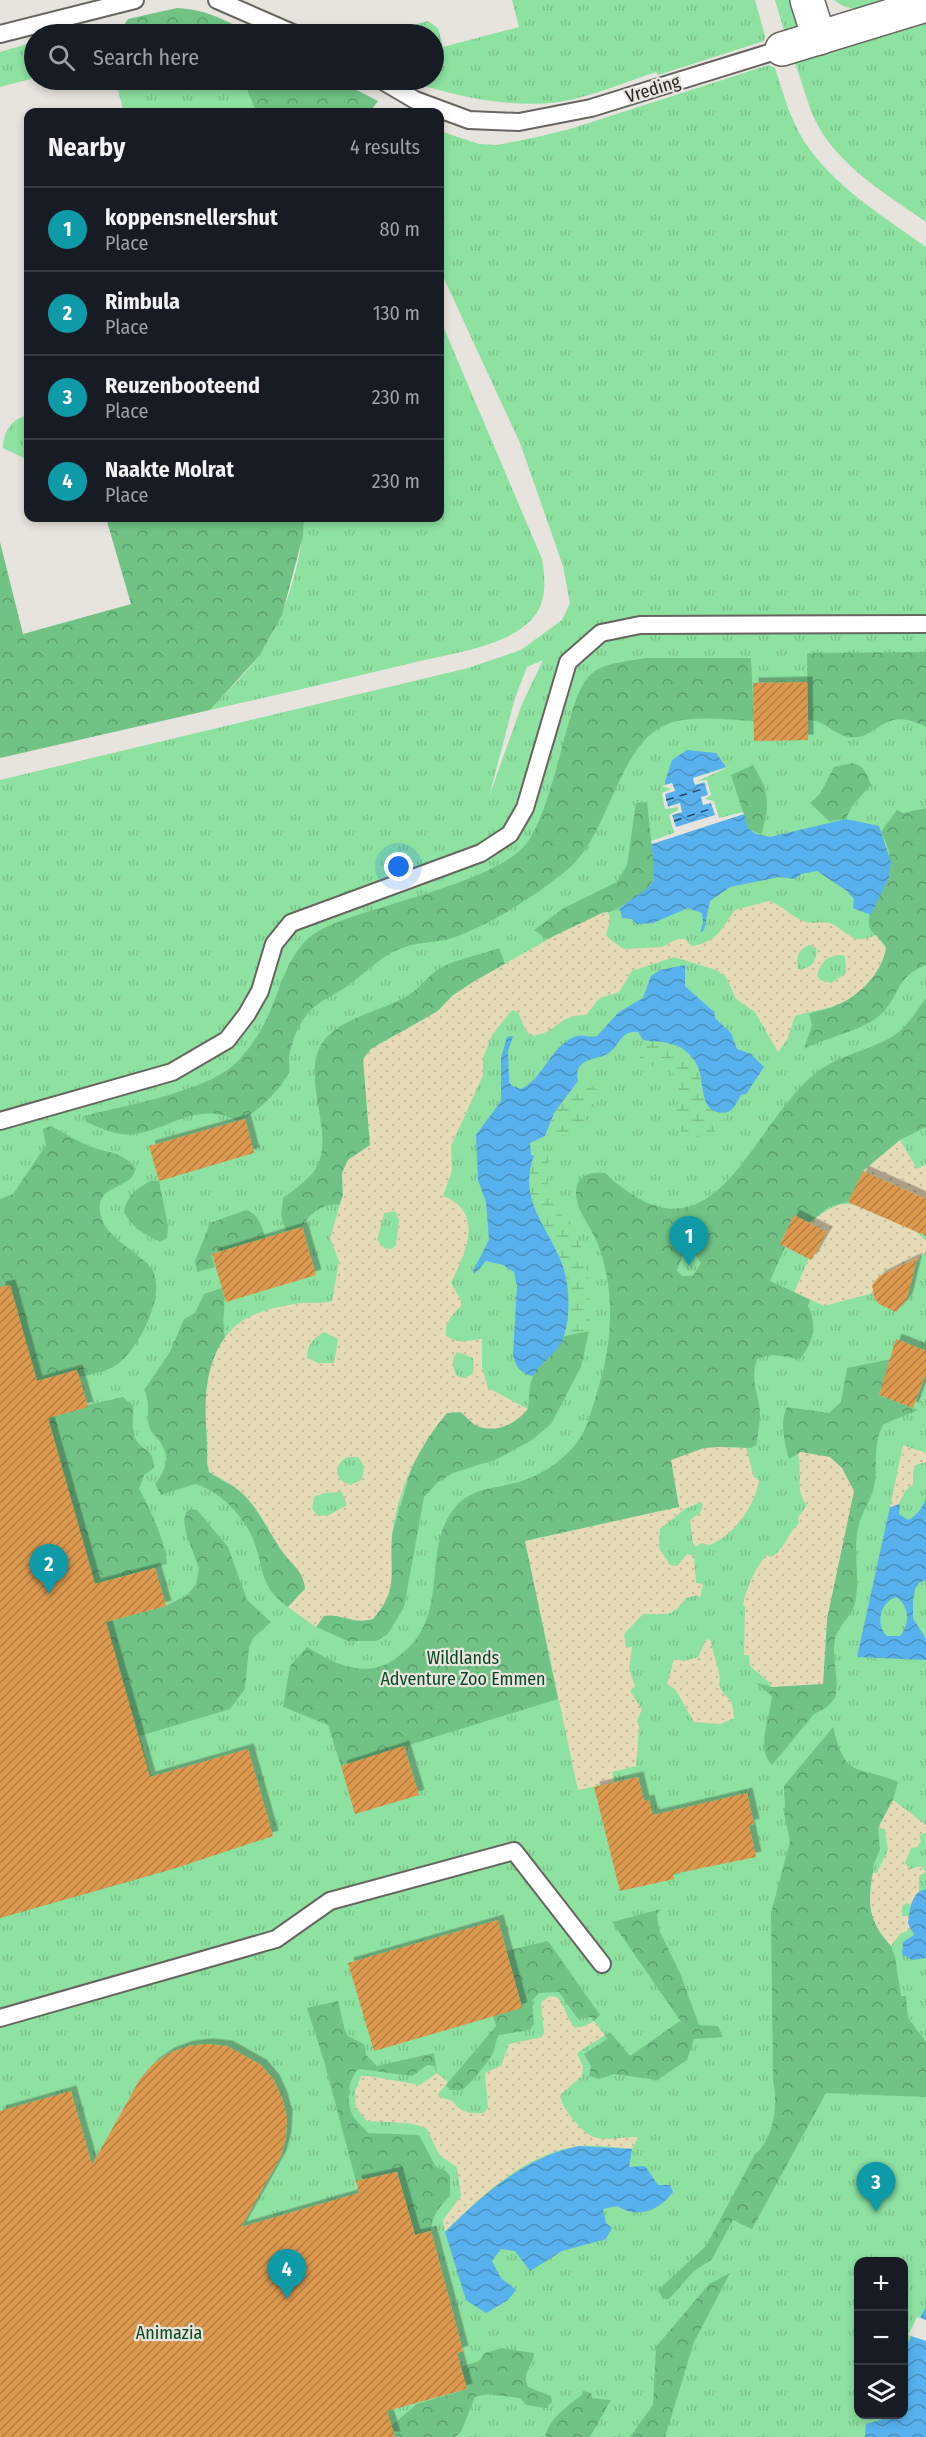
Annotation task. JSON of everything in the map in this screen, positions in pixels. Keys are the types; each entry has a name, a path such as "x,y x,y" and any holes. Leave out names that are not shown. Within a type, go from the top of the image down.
{"street":[{"path":"807,0 819,38"},
{"name":"Vreding","path":"782,49 926,4"}],"lane":[{"path":"40,24 135,0"},
{"path":"217,0 272,24"},
{"path":"0,34 24,28"},
{"name":"Vreding","path":"444,111 468,120 519,122 591,108 782,49"},
{"name":"Vreding","path":"398,90 436,108"},
{"path":"0,1121 172,1071 201,1056 227,1040 247,1014 260,991 274,944 291,923 481,853 510,834 525,808 568,662 601,633 640,625 926,624"},
{"path":"0,2018 276,1939 330,1901 514,1851 603,1964"}],"green space":[{"path":"512,0 755,0 765,36 764,41 658,75 656,72 596,93 559,102 520,104 438,90 444,90 444,47 519,27"},
{"path":"775,0 795,0 803,28 785,34"},
{"path":"834,0 894,0 856,9 848,8"},
{"path":"177,8 207,13 232,24 125,24 128,19"},
{"path":"926,18 926,222 879,189 849,165 836,151 815,120 795,63"},
{"path":"24,45 24,81 0,87 0,52"},
{"name":"Wildlands Adventure Zoo Emmen","path":"769,65 775,68 795,124 816,157 844,187 926,247 926,2437 0,2437 0,780 468,668 521,650 562,620 570,603 563,566 520,443 444,279 444,132 479,144 497,145 570,129","holes":["543,660 522,704 489,797 515,698 527,667"]},
{"path":"118,90 247,90 254,108 123,108"},
{"path":"247,90 357,90 378,101 373,108 254,108"},
{"path":"444,328 542,559 544,594 539,609 528,623 517,631 477,648 210,710 242,676 269,639 291,589 304,522 444,522"},
{"path":"24,416 24,458 3,448 7,431 17,419"},
{"path":"107,522 304,522 303,536 282,615 260,655 210,710 0,758 0,542 23,634 131,604"},
{"path":"926,652 926,727 900,719 890,721 860,736 851,737 808,720 807,653"},
{"path":"647,658 751,658 754,721 686,720 677,721 657,730 641,745 628,764 595,833 582,854 567,870 515,907 487,923 452,938 405,947 389,954 346,987 316,1005 304,1018 296,1034 291,1047 289,1072 285,1079 267,1101 251,1114 237,1121 221,1115 192,1116 136,1134 108,1131 86,1122 84,1116 165,1096 206,1082 237,1062 265,1023 296,952 313,935 324,928 463,881 490,870 512,857 527,843 541,817 573,710 584,682 591,674 604,667"},
{"path":"852,763 862,768 871,785 852,806 846,819 829,821 810,803 820,794 834,767"},
{"path":"753,765 763,784 767,799 761,835 748,828 731,775"},
{"path":"647,802 655,874 650,885 626,904 548,940 534,930 564,908 617,882 627,865 636,803"},
{"path":"926,808 926,965 915,970 902,982 887,1008 873,1021 804,1049 812,1025 809,1014 833,1007 886,948 869,926 870,913 888,873 890,862 888,849 881,832 897,810 903,813"},
{"path":"499,948 505,964 452,996 446,1005 418,1024 378,1044 366,1097 370,1145 358,1154 342,1173 343,1195 339,1205 323,1207 313,1214 302,1227 286,1231 281,1215 283,1198 311,1175 320,1161 322,1144 315,1070 317,1053 326,1038 343,1025 404,998 442,967"},
{"path":"926,998 926,1127 900,1140 863,1171 848,1202 830,1206 809,1223 794,1216 780,1243 785,1247 770,1281 810,1299 808,1306 813,1320 813,1334 800,1359 774,1355 758,1358 754,1371 760,1411 756,1445 751,1448 719,1447 679,1507 525,1541 558,1699 341,1766 328,1725 283,1707 290,1666 307,1647 328,1659 361,1669 384,1665 395,1659 414,1642 425,1624 431,1604 439,1542 445,1523 457,1505 476,1492 525,1480 545,1471 571,1450 586,1427 607,1352 610,1304 602,1257 576,1198 579,1181 586,1175 605,1173 642,1200 673,1209 700,1202 724,1184 746,1159 788,1101 812,1076 840,1059 895,1035 910,1020","holes":["683,1255 696,1255 701,1263 693,1276 682,1276 677,1270"]},
{"path":"643,1040 674,1046 691,1057 700,1077 708,1106 724,1113 731,1111 715,1129 715,1135 698,1137 687,1135 681,1130 677,1113 679,1079 666,1069 638,1067"},
{"path":"578,1081 583,1083 590,1081 593,1088 599,1090 593,1107 582,1109 586,1123 570,1138 565,1135 545,1136 554,1113"},
{"path":"51,1126 85,1144 126,1159 136,1169 127,1181 106,1193 100,1203 100,1211 107,1229 151,1268 156,1292 153,1307 140,1337 122,1361 95,1374 37,1381 0,1334 0,1199 13,1194 46,1145 43,1129"},
{"path":"545,1154 548,1156 550,1197 570,1225 581,1246 588,1282 589,1331 564,1336 568,1298 566,1276 561,1260 539,1219 529,1190 529,1174 534,1156"},
{"path":"151,1181 159,1181 168,1226 167,1238 160,1242 137,1229 124,1213 133,1194"},
{"path":"246,1210 256,1217 265,1238 211,1254 215,1267 197,1272 195,1261 210,1223"},
{"path":"222,1288 225,1337 216,1353 207,1384 207,1466 221,1480 236,1487 251,1502 283,1552 300,1570 305,1580 305,1589 288,1607 267,1585 250,1533 231,1506 213,1492 195,1484 161,1495 155,1484 163,1472 166,1456 150,1428 144,1390 170,1352 184,1319 195,1313 204,1294"},
{"path":"589,1331 581,1367 551,1424 532,1440 497,1459 453,1473 438,1482 424,1497 404,1607 388,1634 376,1641 348,1641 316,1627 324,1616 330,1615 391,1538 413,1463 432,1430 447,1413 461,1412 469,1418 528,1409 531,1382 541,1364 564,1336"},
{"path":"891,1359 879,1395 918,1410 884,1424 880,1432 876,1447 874,1487 860,1520 857,1534 855,1603 835,1638 837,1683 835,1698 827,1707 814,1714 772,1765 767,1758 764,1741 772,1696 756,1683 772,1687 823,1683 827,1619 801,1452 789,1459 784,1433 785,1413 787,1407 829,1413 841,1402 847,1368"},
{"path":"123,1397 133,1406 134,1436 152,1457 154,1468 144,1475 139,1489 157,1526 167,1564 95,1584 31,1418"},
{"path":"191,1509 197,1510 228,1547 247,1600 271,1622 254,1637 249,1647 245,1689 230,1709 140,1736 176,1868 0,1918 0,1721 106,1622 166,1606 187,1595 196,1584 199,1568 184,1521 186,1512"},
{"path":"833,1727 838,1744 848,1763 854,1768 898,1782 893,1800 878,1828 880,1850 874,1863 870,1891 879,1932 891,1946 895,1957 901,1996 906,1996 908,2018 926,2042 926,2097 826,2093 752,2229 733,2220 712,2259 694,2271 669,2299 663,2299 658,2290 706,2246 755,2154 762,2147 771,2130 775,2099 771,1913 790,1841 783,1808 785,1808 784,1786"},
{"path":"661,1909 657,1915 659,1930 680,1973 699,2025 718,2026 723,2037 694,2039 687,2060 657,2080 614,2074 599,2079 589,2076 591,2066 584,2054 607,2039 605,2035 610,2032 630,2056 680,2021 684,2026 612,1922"},
{"path":"548,1941 600,2015 594,2021 591,2017 578,2019 559,1992 539,1993 532,2001 534,2024 530,2030 499,2035 493,2053 474,2078 462,2090 450,2090 446,2085 496,2026 493,2016 522,2007 506,1951"},
{"path":"338,2001 346,2035 364,2044 366,2055 377,2066 434,2053 437,2073 434,2066 427,2065 412,2076 359,2069 352,2079 349,2092 352,2113 368,2133 419,2135 436,2167 446,2171 450,2177 450,2196 437,2212 431,2231 415,2235 397,2172 356,2181 324,2061 307,2008"},
{"path":"730,2273 694,2342 665,2437 630,2437 653,2405 656,2347 709,2284"},
{"path":"502,2348 534,2353 526,2381 528,2387 551,2396 552,2402 546,2408 526,2405 520,2398 488,2394 475,2397 461,2432 455,2437 395,2437 391,2426 417,2404 467,2389 461,2367 479,2361 485,2353"},
{"path":"583,2391 591,2393 592,2398 611,2400 590,2437 545,2437 550,2424 582,2395"}],"sand":[{"path":"769,901 779,905 796,918 810,923 830,923 853,938 862,939 876,935 886,948 884,958 866,985 850,998 831,1007 795,1016 787,1040 778,1052 755,1012 736,999 726,977 716,970 674,957 632,971 619,992 600,998 586,1015 569,1018 540,1035 531,1036 525,1029 518,1012 512,1010 492,1035 483,1058 483,1075 451,1146 452,1171 443,1196 456,1203 464,1213 468,1223 468,1235 462,1259 451,1283 461,1300 461,1306 449,1320 446,1336 460,1341 482,1339 482,1367 488,1388 528,1409 511,1423 490,1429 475,1425 460,1412 447,1413 419,1453 400,1497 393,1528 392,1576 388,1597 382,1607 373,1619 359,1621 324,1616 316,1627 288,1607 305,1589 303,1578 298,1570 278,1546 245,1496 231,1484 209,1472 206,1397 213,1361 220,1344 231,1330 246,1319 264,1311 300,1303 332,1301 339,1261 330,1238 343,1195 342,1173 348,1160 370,1145 363,1059 371,1049 438,1011 452,996 473,982 554,936 602,913 608,912 610,920 606,936 623,949 662,947 677,939 685,939 691,946 707,942 718,934 735,910","holes":["809,945 816,948 816,956 810,966 798,969 797,961 802,949","845,956 846,973 831,983 820,980 817,976 824,961 830,957","395,1211 399,1220 396,1245 391,1249 384,1248 377,1240 384,1213","324,1332 338,1339 334,1363 319,1363 307,1358 309,1345","457,1352 473,1358 472,1375 463,1378 457,1376 453,1367","348,1457 358,1457 364,1468 361,1480 351,1485 345,1483 338,1476 339,1464","342,1492 347,1505 329,1515 318,1516 312,1509 314,1497 324,1493"]},
{"path":"900,1140 917,1169 926,1164 926,1211 912,1228 926,1241 926,1251 904,1277 895,1272 879,1277 874,1284 873,1293 824,1306 794,1292 809,1258 812,1259 827,1232 809,1223 833,1207 842,1204 850,1204 893,1221 906,1190 863,1171"},
{"path":"903,1445 926,1453 926,1462 916,1465 913,1472 913,1484 906,1490 897,1507 890,1507"},
{"path":"704,1448 746,1448 754,1477 759,1480 753,1500 735,1527 727,1535 709,1545 702,1543 695,1547 693,1544 690,1520 700,1513 703,1505 701,1502 685,1509 660,1529 659,1548 670,1565 677,1566 687,1554 694,1556 696,1583 703,1584 700,1598 697,1595 686,1598 672,1612 643,1614 624,1634 626,1647 632,1647 629,1669 635,1686 630,1691 642,1709 637,1721 639,1726 636,1766 612,1772 614,1782 578,1790 525,1541 679,1507 671,1460"},
{"path":"801,1452 830,1457 842,1468 854,1491 827,1619 823,1684 771,1687 770,1683 750,1666 749,1655 744,1655 745,1607 743,1605 758,1567 766,1555 771,1557 779,1551 799,1523 798,1518 807,1505 803,1500 800,1487 798,1454"},
{"path":"710,1639 720,1677 719,1685 733,1710 734,1718 721,1724 694,1722 675,1689 667,1684 674,1659 684,1661 698,1657 706,1640"},
{"path":"893,1800 926,1825 926,1833 919,1835 921,1841 917,1847 911,1848 905,1863 911,1869 921,1866 926,1872 919,1876 919,1891 911,1905 906,1903 902,1907 902,1916 909,1916 909,1930 900,1934 891,1946 874,1920 870,1895 873,1873 877,1873 888,1850 885,1829 878,1828"},
{"path":"550,1996 557,1997 575,2028 594,2021 605,2035 577,2053 583,2067 582,2076 561,2094 565,2108 578,2125 593,2136 607,2139 638,2137 632,2149 580,2146 560,2150 523,2166 474,2204 445,2232 443,2220 461,2196 457,2167 440,2156 426,2128 409,2123 367,2121 356,2108 355,2092 361,2076 420,2085 437,2073 448,2082 438,2094 439,2097 453,2101 465,2112 483,2113 488,2108 485,2073 501,2066 509,2044 542,2037 544,2033 541,2002"}],"water":[{"path":"687,750 716,753 726,767 693,778 695,784 704,782 708,795 701,797 703,805 711,803 718,822 744,814 748,828 756,834 770,837 846,819 879,826 891,862 889,877 871,915 853,908 854,899 847,891 817,871 801,874 795,879 779,877 730,887 710,901 704,930 700,933 703,923 702,913 688,908 653,923 637,924 632,919 622,918 620,909 654,880 652,844 678,834 672,815 682,812 679,803 668,807 664,794 675,790 672,783 665,785 665,782 672,760"},
{"path":"685,965 685,986 714,1012 715,1018 731,1033 737,1049 751,1054 764,1067 746,1094 741,1095 730,1111 722,1113 712,1109 705,1100 700,1073 694,1060 674,1044 643,1040 638,1032 627,1033 609,1053 582,1064 577,1073 578,1081 554,1113 545,1136 530,1143 531,1155 534,1156 529,1184 531,1197 563,1268 568,1287 568,1308 562,1342 533,1376 529,1375 519,1369 513,1355 517,1286 514,1272 503,1265 486,1261 474,1274 473,1271 489,1240 486,1202 478,1180 476,1135 501,1101 501,1058 507,1037 513,1036 508,1051 509,1082 512,1086 521,1089 536,1078 566,1042 577,1036 597,1036 619,1012 643,998 651,976 660,970"},
{"path":"926,1496 926,1580 920,1582 915,1589 913,1618 926,1639 926,1660 857,1657 890,1507 900,1504 899,1514 908,1520 917,1513","holes":["896,1597 906,1610 906,1626 900,1636 887,1636 881,1626 881,1614 891,1600"]},
{"path":"926,1889 926,1958 913,1960 902,1955 903,1942 914,1935 908,1923 914,1897"},
{"path":"579,2146 632,2149 629,2167 645,2166 658,2185 670,2185 673,2192 661,2204 647,2211 632,2212 617,2206 603,2209 606,2223 612,2228 606,2239 562,2251 530,2271 515,2251 501,2249 492,2261 501,2278 516,2290 508,2300 486,2313 466,2300 445,2232 474,2204 523,2168 559,2151"},
{"path":"926,2306 926,2437 865,2437 866,2424 882,2419 908,2419 908,2343"}],"pier":[{"path":"729,767 697,781 707,780 711,795 705,799 714,801 719,818 743,812 744,814 652,844 651,841 674,833 669,815 678,810 678,807 665,809 662,793 671,789 662,786 672,783 675,791 665,794 668,807 680,803 682,812 672,815 676,827 715,815 711,803 703,805 701,797 708,795 705,782 695,785 693,778"},
{"path":"917,2317 926,2320 926,2341 908,2335"}],"building":[{"path":"807,682 808,740 754,741 753,683"},
{"path":"245,1119 254,1153 159,1181 149,1146"},
{"path":"863,1171 926,1199 926,1236 848,1202"},
{"path":"794,1215 827,1232 811,1260 780,1244"},
{"path":"302,1227 316,1275 226,1302 212,1254"},
{"path":"917,1258 907,1299 896,1312 879,1304 874,1297 872,1285 880,1276"},
{"path":"10,1285 37,1381 77,1370 88,1407 48,1418 95,1584 155,1568 166,1606 106,1622 150,1777 248,1749 273,1836 176,1868 0,1918 0,1287"},
{"path":"896,1339 926,1351 926,1373 913,1408 879,1395"},
{"path":"404,1746 419,1795 355,1814 341,1766"},
{"path":"638,1777 644,1801 649,1800 653,1815 747,1793 754,1824 749,1825 756,1857 673,1874 674,1879 620,1891 594,1787"},
{"path":"498,1920 522,2008 374,2051 348,1963"},
{"path":"207,2044 227,2046 261,2065 274,2080 287,2117 286,2137 281,2156 241,2227 359,2193 356,2181 397,2172 415,2235 431,2231 463,2351 457,2353 467,2389 387,2411 395,2437 0,2437 0,2111 71,2091 92,2165 140,2079 153,2064 169,2053 188,2046"}],"ferry route":[{"path":"666,800 706,788"},
{"path":"674,821 713,808"}],"place":[{"name":"koppensnellershut","path":"689,1266"},
{"name":"Rimbula","path":"49,1594"},
{"name":"Reuzenbooteend","path":"876,2212"},
{"name":"Naakte Molrat","path":"287,2299"}],"park label":[{"name":"Animazia","path":"169,2333"}]}
